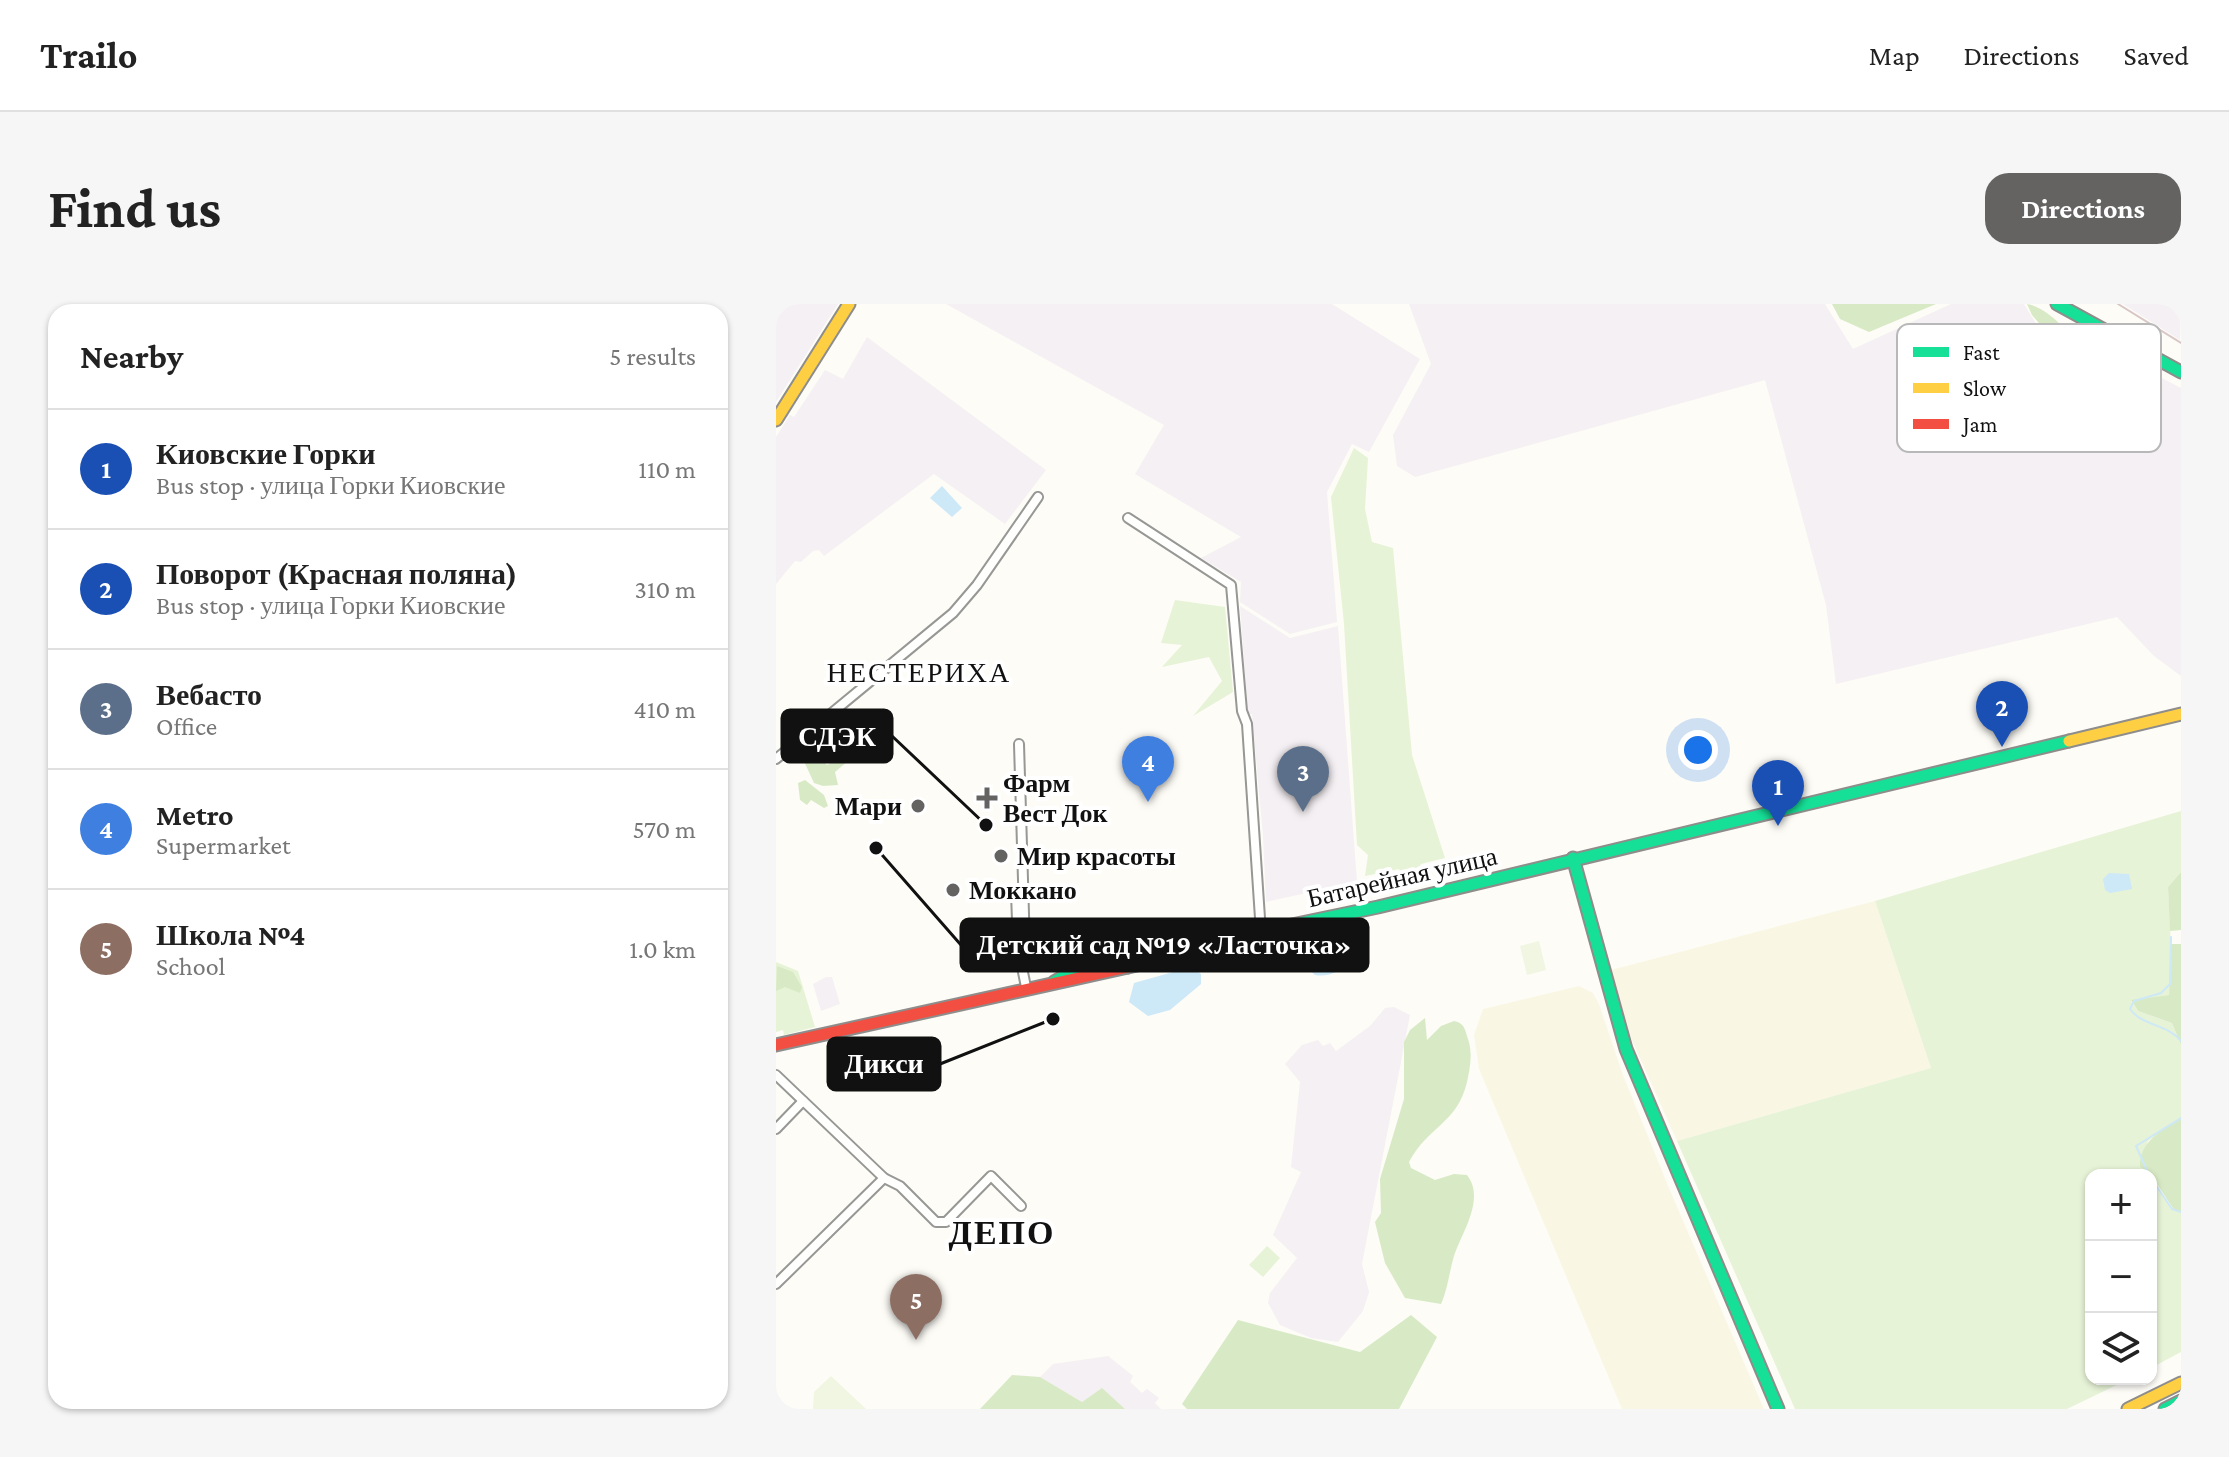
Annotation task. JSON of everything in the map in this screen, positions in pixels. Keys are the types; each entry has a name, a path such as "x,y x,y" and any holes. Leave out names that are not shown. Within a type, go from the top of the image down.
{"main road":[{"path":"776,420 849,304"},
{"path":"2057,304 2093,324"},
{"path":"2161,361 2181,372"},
{"name":"Батарейная улица","path":"776,1045 1026,987 1076,980 1222,946 1241,937 2181,714"},
{"path":"1573,858 1626,1049 1778,1409"},
{"path":"2128,1409 2181,1383"},
{"path":"2165,1409 2181,1401"}],"street":[{"path":"776,759 953,613 977,585 1038,497"},
{"path":"1128,518 1231,585 1242,711 1247,724 1261,933"},
{"path":"1019,744 1018,948 1026,987"},
{"path":"776,1075 884,1178 900,1186 936,1222 946,1222 991,1176 1021,1206"},
{"path":"776,1129 803,1101"},
{"path":"776,1284 884,1178"}],"shaded area":[{"path":"776,304 838,304 776,402"},
{"path":"946,304 1332,304 1420,359 1369,452 1352,444 1327,492 1337,622 1290,634 1240,602 1241,582 1201,558 1241,537 1135,474 1164,425"},
{"path":"1409,304 1825,304 1853,349 1897,329 1897,452 2161,452 2161,378 2181,388 2181,676 2154,656 2117,617 1836,684 1826,605 1765,380 1415,477 1397,466 1393,435 1431,364"},
{"path":"1951,304 2024,304 2036,324 1907,324"},
{"path":"2123,304 2181,304 2180,340 2161,328 2161,324 2155,324"},
{"path":"867,337 1046,470 1005,524 934,474 824,556 819,550 813,551 801,562 795,561 776,584 776,437 790,415 794,417 825,370 843,379"},
{"path":"1240,606 1290,638 1338,626 1357,882 1266,902 1263,836 1252,714 1248,714"},
{"path":"1875,901 1931,1068 1677,1141 1631,1038 1611,970"},
{"path":"832,977 840,1004 821,1011 813,984"},
{"path":"1579,986 1593,993 1599,1004 1623,1075 1669,1188 1764,1409 1622,1409 1479,1069 1474,1035 1483,1009"},
{"path":"1394,1007 1410,1015 1362,1264 1369,1292 1363,1311 1338,1342 1311,1338 1280,1325 1268,1303 1270,1293 1297,1258 1273,1235 1301,1172 1291,1167 1300,1082 1285,1064 1302,1045 1318,1040 1323,1046 1330,1043 1336,1051 1370,1026 1385,1008"},
{"path":"1108,1356 1133,1376 1130,1382 1142,1393 1147,1389 1159,1398 1155,1403 1161,1409 1125,1409 1101,1389 1082,1402 1040,1377 1053,1364"}],"green space":[{"path":"1832,304 1936,304 1869,332 1840,319"},
{"path":"2027,304 2036,306 2060,324 2040,324"},
{"path":"1354,448 1368,458 1365,509 1372,542 1393,548 1412,755 1445,858 1421,864 1415,875 1407,879 1403,879 1399,869 1365,876 1368,855 1357,845 1344,624 1331,497"},
{"path":"1175,600 1225,607 1233,692 1193,716 1222,681 1209,657 1162,667 1182,645 1161,643"},
{"path":"810,749 827,765 844,756 855,755 835,772 838,785 814,783 803,759"},
{"path":"805,780 824,795 828,806 824,808 811,800 807,805 800,800 798,783"},
{"path":"2181,811 2181,872 2168,887 2172,967 2169,995 2131,1001 2138,1011 2172,1023 2181,1045 2181,1117 2148,1141 2142,1169 2085,1169 2085,1385 2117,1385 2067,1409 1795,1409 1677,1141 1931,1068 1875,901"},
{"path":"2181,872 2181,930 2170,931 2168,887"},
{"path":"1539,941 1546,970 1527,975 1520,946"},
{"path":"2171,944 2181,944 2181,1045 2172,1023 2138,1011 2131,1000 2169,995"},
{"path":"776,962 798,971 815,1027 784,1035 783,1030 776,1032"},
{"path":"777,966 793,972 802,987 800,993 785,987 776,991"},
{"path":"1425,1018 1427,1040 1441,1026 1454,1021 1464,1027 1470,1050 1470,1066 1462,1096 1409,1162 1411,1168 1435,1180 1454,1174 1467,1175 1472,1184 1473,1205 1441,1304 1405,1298 1385,1263 1375,1222 1381,1213 1380,1179 1404,1099 1404,1042 1410,1030"},
{"path":"2181,1117 2181,1212 2174,1210 2157,1184 2157,1169 2140,1167 2143,1150 2159,1132"},
{"path":"2157,1187 2173,1210 2181,1212 2181,1352 2157,1365"},
{"path":"1267,1246 1280,1258 1263,1277 1249,1265"},
{"path":"1411,1315 1437,1337 1399,1409 1187,1409 1182,1404 1238,1320 1360,1352"},
{"path":"1012,1375 1040,1377 1082,1402 1102,1388 1125,1409 980,1409"},
{"path":"831,1376 866,1409 813,1409 814,1392"}],"water":[{"path":"942,486 962,508 952,517 930,498"},
{"path":"2109,873 2129,874 2132,889 2110,893 2105,890 2103,879"},
{"path":"1363,923 1369,928 1363,946 1350,962 1334,973 1315,975 1294,956 1297,939"},
{"path":"1191,967 1201,974 1201,984 1170,1010 1148,1016 1129,1002 1134,983"}],"waterway":[{"path":"2171,937 2170,984 2161,993 2134,1001 2130,1009 2141,1019 2169,1031 2181,1041"},
{"path":"2146,1169 2136,1146 2181,1118"},
{"path":"2157,1187 2172,1209 2181,1212"}],"railway":[{"path":"2118,304 2150,324"},
{"path":"2161,331 2181,343"}],"traffic: fast":[{"path":"2057,304 2093,324"},
{"path":"2161,361 2181,372"},
{"path":"1054,982 1073,971 1378,907 2069,741"},
{"path":"1573,858 1626,1049 1778,1409"},
{"path":"1128,967 1222,946 1238,938"},
{"path":"2165,1409 2181,1401"}],"traffic: slow":[{"path":"776,420 849,304"},
{"path":"2069,741 2181,714"},
{"path":"2128,1409 2181,1383"}],"traffic: jam":[{"path":"776,1045 1128,967"}],"place":[{"name":"Поворот (Красная поляна)","path":"2002,747"},
{"name":"Фарм Вест Док","path":"987,798"},
{"name":"Metro","path":"1148,802"},
{"name":"Мари","path":"918,806"},
{"name":"Вебасто","path":"1303,812"},
{"name":"СДЭК","path":"986,825"},
{"name":"Киовские Горки","path":"1778,826"},
{"name":"Детский сад №19 «Ласточка»","path":"876,848"},
{"name":"Мир красоты","path":"1001,856"},
{"name":"Моккано","path":"953,890"},
{"name":"Дикси","path":"1053,1019"},
{"name":"Школа №4","path":"916,1340"}],"district":[{"name":"НЕСТЕРИХА","path":"919,672"},
{"name":"ДЕПО","path":"1002,1232"}]}
